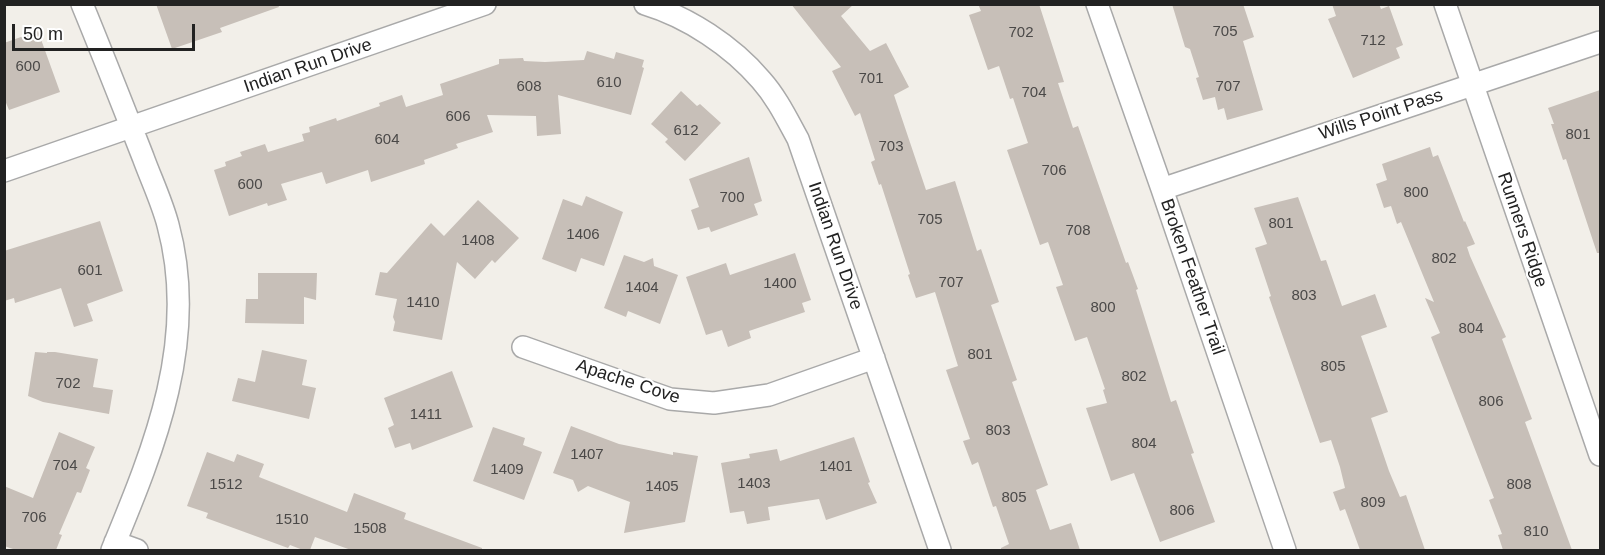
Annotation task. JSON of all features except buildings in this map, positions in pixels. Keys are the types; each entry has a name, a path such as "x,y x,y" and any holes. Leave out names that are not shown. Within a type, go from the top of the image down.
{"street":[{"path":"82,4 168,224 176,263 179,299 177,340 169,391 151,453 114,546 137,550"},
{"name":"Indian Run Drive","path":"4,171 485,4"},
{"name":"Indian Run Drive","path":"645,4 664,10 702,30 732,53 761,80 782,109 798,140 939,550"},
{"name":"Broken Feather Trail","path":"1097,4 1285,550"},
{"name":"Runners Ridge","path":"1445,4 1600,455"},
{"name":"Wills Point Pass","path":"1162,189 1600,42"},
{"name":"Apache Cove","path":"523,346 670,399 714,403 769,395 873,358"}]}
